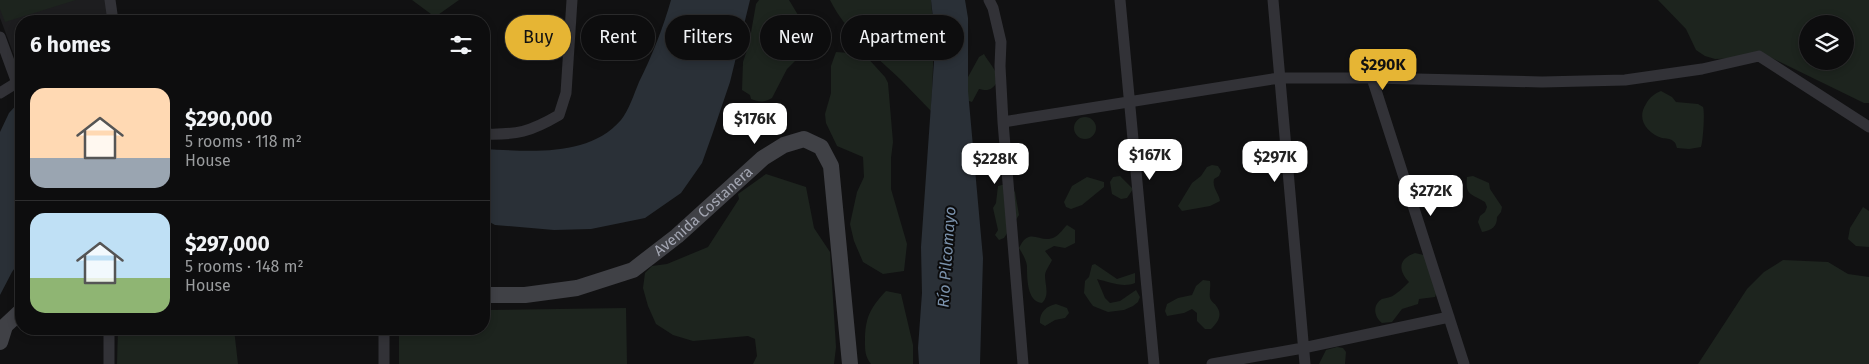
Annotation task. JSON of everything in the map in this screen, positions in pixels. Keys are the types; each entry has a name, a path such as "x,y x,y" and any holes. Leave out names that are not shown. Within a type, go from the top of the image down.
{"street":[{"path":"110,0 111,15"},
{"path":"490,134 506,134 529,130 538,127 559,114 566,93 572,0"},
{"path":"989,0 993,8 1001,42 1000,66 1003,122 1023,364"},
{"path":"1120,0 1154,364"},
{"path":"1273,0 1305,364"},
{"path":"0,36 15,72"},
{"path":"1003,122 1279,78 1542,82 1624,80 1702,69 1759,56 1869,127"},
{"path":"1372,78 1464,364"},
{"path":"0,93 15,84"},
{"name":"Avenida Costanera","path":"490,295 525,295 577,288 633,270 677,236 762,158 784,145 804,140 821,147 831,166 850,364"},
{"path":"0,342 5,326 15,317"},
{"path":"1212,364 1303,348 1449,317"},
{"path":"109,335 109,364"},
{"path":"384,335 384,364"}],"shaded area":[{"path":"0,0 106,0 107,15 15,15 15,58 0,18"},
{"path":"0,0 76,0 28,15 15,15 15,19 5,22 0,9"},
{"path":"412,0 459,0 438,15 432,15"},
{"path":"759,0 789,0 798,15 760,15 760,60 796,60 787,69 772,98 762,102 751,99 750,95 742,90 743,62 744,60 750,60 750,38 756,4"},
{"path":"830,0 931,0 932,15 841,15 841,18"},
{"path":"1658,0 1869,0 1869,103 1864,103 1770,57 1715,59 1705,56 1696,50 1686,29"},
{"path":"836,52 841,52 841,60 869,60 888,83 893,142 891,189 907,244 904,271 883,274 863,262 854,241 850,224 857,192 864,177 863,157 837,146 826,123 825,114 831,93 831,66"},
{"path":"984,54 997,75 996,84 989,90 979,89 972,102 957,97 979,57"},
{"path":"880,60 933,60 931,111"},
{"path":"1661,91 1672,97 1676,102 1698,104 1703,107 1704,127 1701,147 1677,148 1672,140 1657,136 1645,125 1642,115 1643,110 1650,98"},
{"path":"1085,117 1093,120 1096,128 1093,136 1085,139 1077,136 1074,128 1077,120"},
{"path":"1212,165 1218,166 1221,171 1219,176 1214,179 1220,201 1210,206 1182,211 1178,206 1192,183 1201,176 1207,167"},
{"path":"766,174 806,187 814,228 830,252 836,347 834,364 753,364 757,356 755,339 748,336 693,341 673,335 656,324 648,306 643,288 645,273 652,266 667,264 708,247 739,199 738,194"},
{"path":"1120,176 1133,189 1127,198 1121,199 1112,194 1110,182 1113,177"},
{"path":"1473,176 1489,183 1490,189 1502,207 1495,226 1482,232 1478,222 1487,207 1485,202 1468,191 1467,177"},
{"path":"1087,177 1104,182 1104,187 1082,205 1071,209 1066,207 1064,202 1072,186"},
{"path":"1006,184 1015,192 1019,215 1004,238 999,240 995,235 998,230 993,208 996,203 998,186"},
{"path":"1863,207 1869,211 1869,247 1856,246 1848,239 1850,228"},
{"path":"1067,225 1075,230 1075,243 1065,248 1054,246 1045,251 1052,260 1045,275 1046,297 1042,303 1037,302 1029,289 1026,263 1019,248 1027,238 1050,239 1057,236"},
{"path":"1415,253 1428,256 1437,291 1435,297 1419,299 1418,304 1402,309 1392,322 1382,323 1377,318 1375,308 1382,299 1395,295 1409,282 1405,278 1402,265 1405,258"},
{"path":"1783,260 1828,262 1848,274 1869,277 1869,364 1698,364 1747,289 1764,272"},
{"path":"1095,264 1117,279 1135,273 1135,283 1126,285 1097,279 1105,298 1110,303 1120,301 1136,290 1140,297 1138,302 1124,310 1108,312 1093,306 1084,293 1085,281 1089,277 1092,265"},
{"path":"1203,280 1210,281 1210,298 1219,310 1217,322 1211,329 1205,329 1197,321 1197,313 1192,309 1184,313 1167,316 1165,311 1167,304 1178,298 1192,295 1196,286"},
{"path":"886,291 901,294 913,345 913,364 871,364 866,356 867,320 872,308"},
{"path":"1056,304 1067,308 1069,313 1065,318 1055,320 1045,326 1040,323 1044,310"},
{"path":"626,308 627,364 399,364 399,335 490,335 490,310"},
{"path":"118,335 235,335 238,364 117,364"},
{"path":"1337,347 1343,348 1346,352 1345,364 1319,364 1326,350"}],"water":[{"path":"671,0 750,0 746,15 666,15"},
{"name":"Río Pilcomayo","path":"931,0 965,0 968,18 968,91 983,258 980,364 919,364 918,348 922,293 921,247 934,60 964,60 964,15 933,15"},
{"path":"665,18 665,60 735,60 730,82 702,163 681,193 645,218 591,229 554,230 495,225 490,222 490,149 557,150 592,141 607,132 621,120 629,107 649,60 655,60 657,42"},
{"path":"15,106 15,268 0,295 0,132 9,113"}]}
